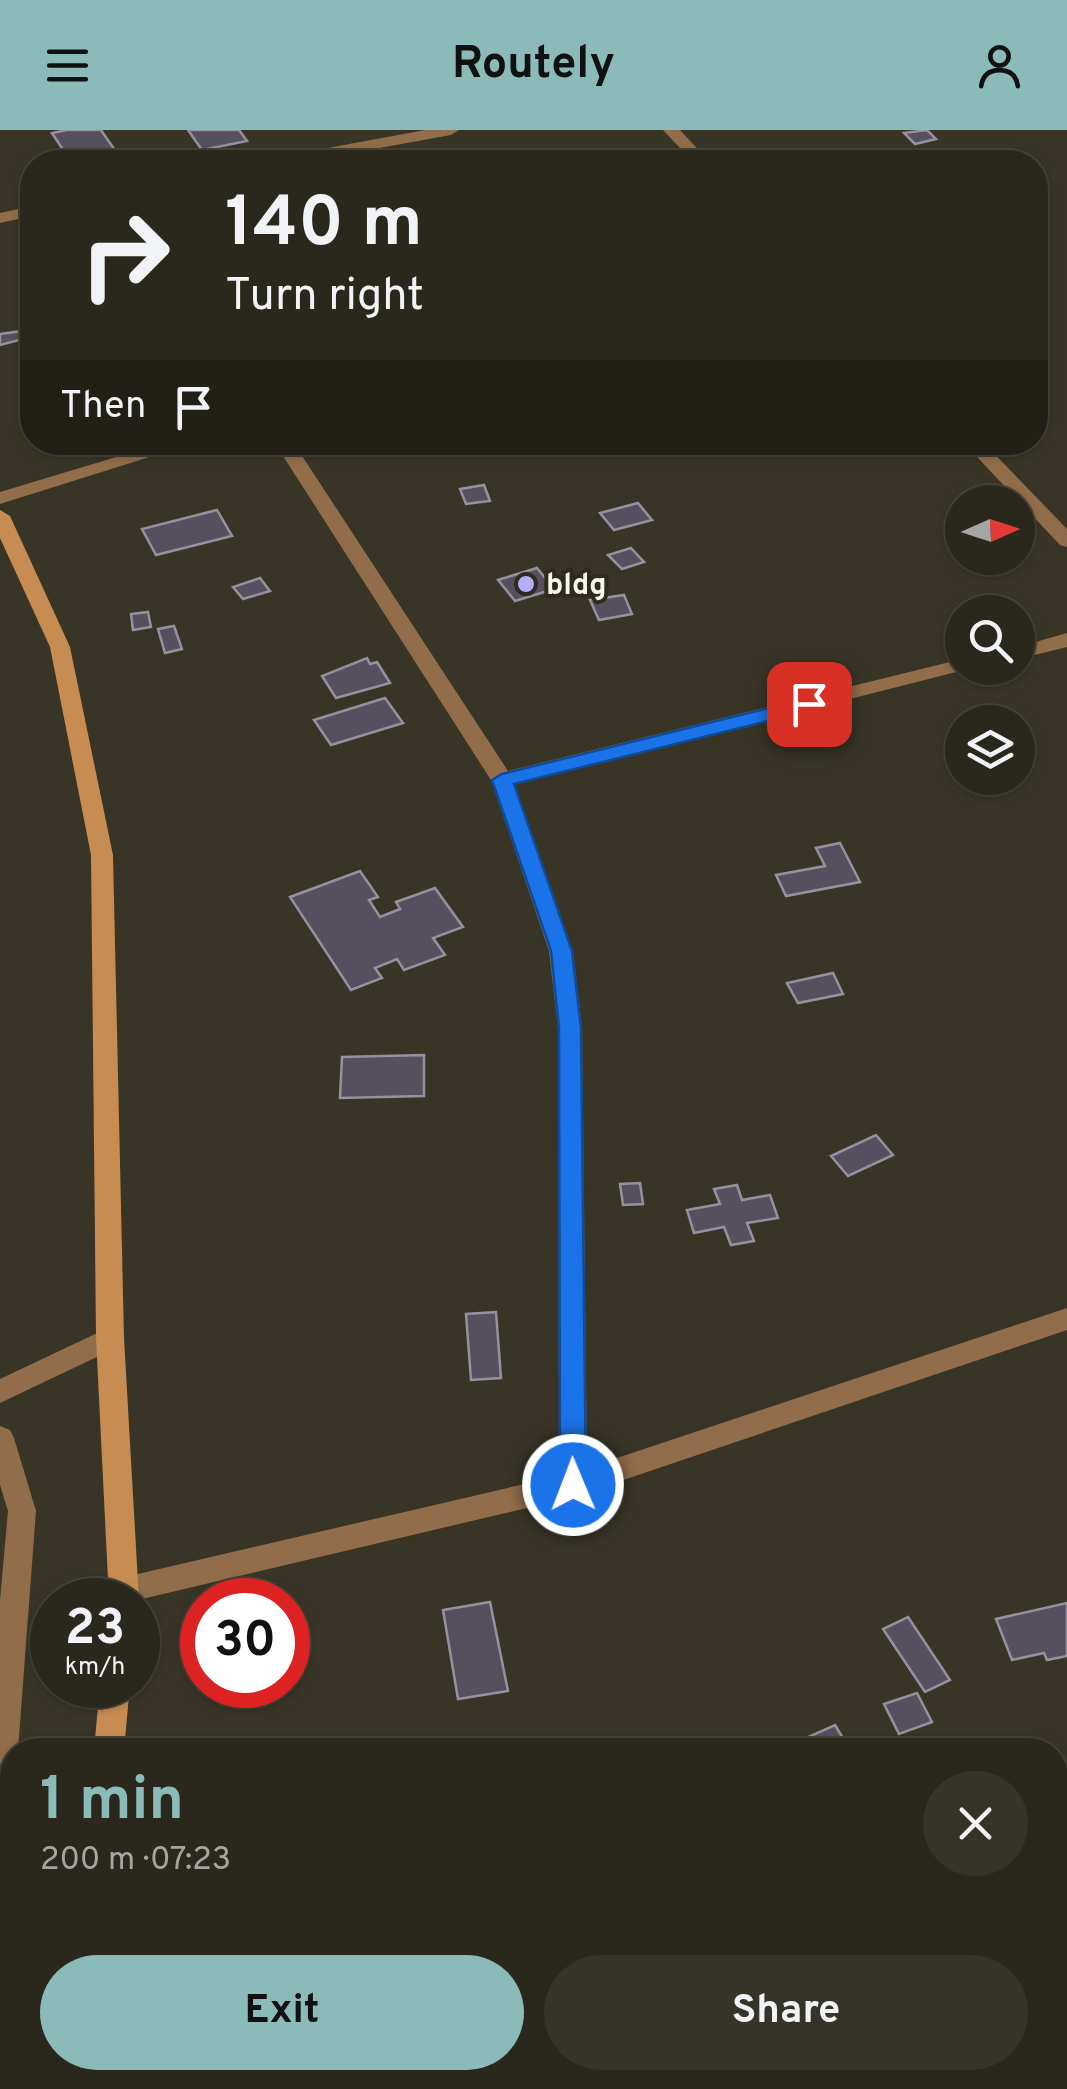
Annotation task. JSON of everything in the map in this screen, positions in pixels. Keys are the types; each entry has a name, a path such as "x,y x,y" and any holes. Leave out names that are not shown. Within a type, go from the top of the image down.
{"street":[{"path":"344,150 451,130"},
{"path":"671,130 690,150"},
{"path":"0,498 144,455"},
{"path":"291,455 502,780 562,951 570,1028 573,1485"},
{"path":"984,455 1067,541"},
{"path":"0,516 60,647 102,855 110,1338 123,1578"},
{"path":"1035,648 1067,640"},
{"path":"502,780 945,670"},
{"path":"160,1586 573,1485 1067,1318"},
{"path":"0,1392 110,1338"},
{"path":"0,1438 22,1512 3,1738"},
{"path":"110,1738 114,1708"}],"building":[{"path":"101,130 115,150 63,150 52,133"},
{"path":"188,130 239,130 247,141 202,150"},
{"path":"927,130 936,139 915,144 904,133"},
{"path":"20,331 20,340 0,345 0,334"},
{"path":"484,485 490,501 466,504 460,489"},
{"path":"638,503 652,520 614,530 600,513"},
{"path":"217,510 232,536 156,555 142,529"},
{"path":"631,548 644,562 622,569 608,555"},
{"name":"bldg","path":"537,568 554,589 515,601 498,580"},
{"path":"260,578 270,591 243,599 233,587"},
{"path":"624,595 632,614 599,620 590,600"},
{"path":"148,612 151,627 133,630 131,614"},
{"path":"174,626 182,649 165,653 158,629"},
{"path":"367,658 370,664 377,662 390,683 336,698 322,676"},
{"path":"385,698 403,723 331,745 314,720"},
{"path":"840,843 860,882 786,896 776,875 825,866 816,848"},
{"path":"360,871 378,897 369,900 380,917 400,909 396,902 435,888 463,927 433,938 445,955 404,970 397,959 375,968 382,978 351,990 290,897"},
{"path":"833,973 843,994 798,1003 787,983"},
{"path":"424,1055 424,1096 340,1098 342,1057"},
{"path":"876,1135 893,1155 848,1176 831,1156"},
{"path":"640,1183 643,1204 623,1205 620,1184"},
{"path":"737,1185 742,1200 770,1195 778,1218 747,1223 754,1241 731,1245 724,1227 694,1233 687,1210 720,1204 714,1189"},
{"path":"496,1312 501,1378 471,1380 466,1314"},
{"path":"490,1602 508,1691 458,1699 443,1610"},
{"path":"1067,1603 1067,1656 1047,1660 1044,1653 1012,1660 996,1619"},
{"path":"908,1617 950,1680 925,1692 883,1629"},
{"path":"917,1693 932,1722 899,1734 884,1704"},
{"path":"835,1725 843,1738 806,1738"}],"place":[{"name":"bldg","path":"526,584"}],"route":[{"path":"573,1485 570,1028 562,951 502,780 809,704"}]}
